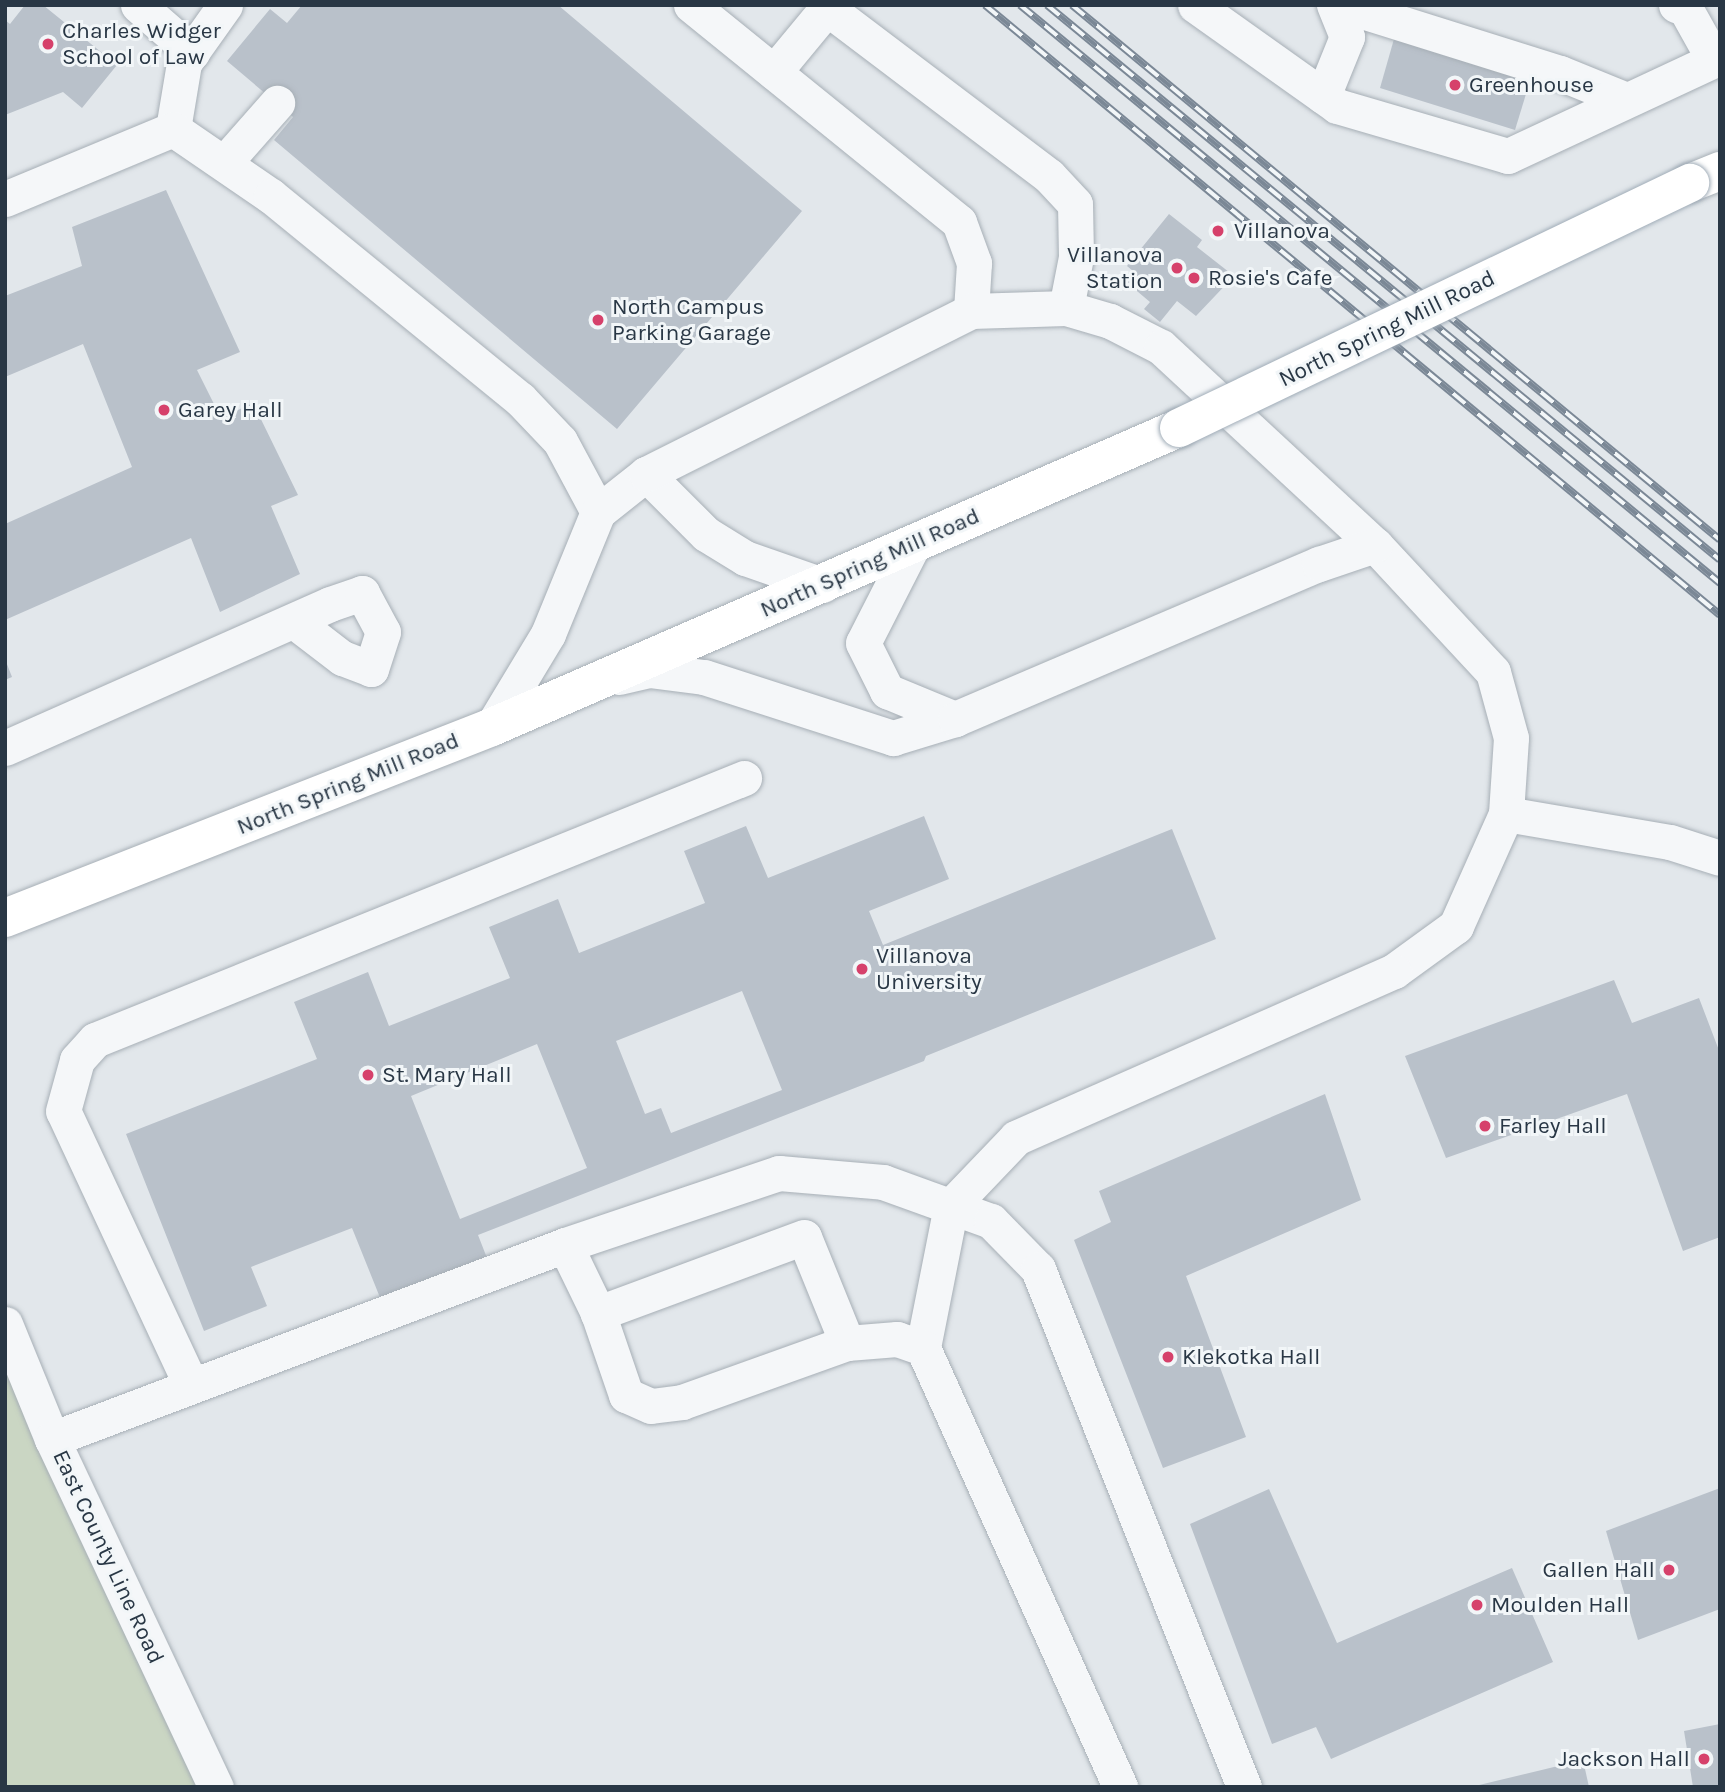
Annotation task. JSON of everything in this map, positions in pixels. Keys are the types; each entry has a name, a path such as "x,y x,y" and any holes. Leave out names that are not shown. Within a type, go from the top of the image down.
{"main road":[{"name":"North Spring Mill Road","path":"5,918 492,727 822,585 1180,428 1705,177"}],"street":[{"path":"138,5 192,52"},
{"path":"173,129 184,64 225,5"},
{"path":"691,5 959,222 974,263 971,311"},
{"path":"1195,5 1337,106 1508,156 1717,58 1697,15"},
{"path":"774,72 825,6 1063,188 1075,204 1076,257 1066,308"},
{"path":"1323,96 1347,37 1352,7 1560,73 1626,100"},
{"path":"225,162 277,103"},
{"path":"173,129 225,162 520,399 560,441 598,512"},
{"path":"5,199 173,129"},
{"path":"492,727 548,634 598,512 646,474 971,311 1066,308 1110,321 1161,347 1375,545 1493,672 1511,738 1506,814 1457,926 1394,971 1016,1138 951,1206 923,1348 1121,1787"},
{"path":"646,474 706,534 745,558 822,585"},
{"path":"914,543 863,643 887,691 955,719"},
{"path":"600,681 649,670 704,677 893,738 955,719 1319,564 1375,545"},
{"path":"5,748 294,621"},
{"path":"191,1385 63,1111 77,1060 94,1040 744,778"},
{"path":"1506,814 1670,842 1720,858"},
{"path":"52,1439 565,1245 779,1173 883,1182 991,1221 1038,1269 1244,1787"},
{"path":"598,1313 804,1237 847,1343"},
{"path":"565,1245 598,1313 626,1395 651,1406 682,1402 847,1343 897,1339 923,1348"},
{"name":"East County Line Road","path":"5,1324 52,1439 216,1787"}],"green space":[{"path":"5,1353 197,1787 5,1787"}],"building":[{"name":"Charles Widger School of Law","path":"25,5 43,5 117,65 82,108 63,92 5,115 5,20 10,24"},
{"name":"North Campus Parking Garage","path":"302,5 558,5 802,211 617,429 274,140 293,117 227,61 270,9 287,23"},
{"name":"Greenhouse","path":"1394,39 1530,81 1515,130 1380,88"},
{"name":"Garey Hall","path":"166,190 240,352 197,370 221,418 253,403 298,495 271,506 300,574 220,612 191,538 5,620 5,524 132,467 83,344 5,377 5,296 82,266 72,227"},
{"name":"Villanova Station","path":"1169,214 1202,240 1197,247 1234,276 1196,316 1177,301 1160,322 1144,309 1150,302 1125,281 1133,271 1127,266"},
{"path":"5,659 12,677 5,680"},
{"name":"St. Mary Hall","path":"924,816 949,879 869,911 883,945 1172,829 1216,939 926,1056 924,1061 478,1235 487,1258 381,1300 352,1228 251,1267 267,1306 204,1331 126,1134 317,1059 294,1002 368,972 389,1026 510,978 489,927 558,899 579,953 705,903 684,851 746,826 768,878","holes":["742,991 782,1090 671,1133 661,1108 645,1114 616,1041","537,1044 587,1168 460,1219 411,1096"]},
{"name":"Farley Hall","path":"1614,980 1632,1023 1699,998 1720,1053 1720,1237 1683,1251 1627,1094 1446,1158 1405,1056"},
{"name":"Klekotka Hall","path":"1325,1094 1361,1200 1186,1276 1246,1437 1163,1468 1074,1240 1111,1222 1099,1191"},
{"name":"Gallen Hall","path":"1720,1488 1720,1609 1638,1640 1606,1531"},
{"name":"Moulden Hall","path":"1269,1489 1337,1643 1512,1568 1553,1662 1331,1759 1316,1727 1272,1744 1190,1524"},
{"name":"Jackson Hall","path":"1720,1724 1720,1787 1693,1787 1684,1731"},
{"path":"1583,1760 1589,1787 1475,1786"}],"railway":[{"path":"985,5 1720,615"},
{"path":"1020,5 1720,583"},
{"path":"1047,5 1720,560"},
{"path":"1072,5 1720,540"}],"place":[{"name":"Charles Widger School of Law","path":"48,44"},
{"name":"Greenhouse","path":"1455,85"},
{"name":"Villanova","path":"1218,231"},
{"name":"Villanova Station","path":"1177,268"},
{"name":"Rosie's Cafe","path":"1194,278"},
{"name":"North Campus Parking Garage","path":"598,320"},
{"name":"Garey Hall","path":"164,410"},
{"name":"Villanova University","path":"862,969"},
{"name":"St. Mary Hall","path":"368,1075"},
{"name":"Farley Hall","path":"1485,1126"},
{"name":"Klekotka Hall","path":"1168,1357"},
{"name":"Gallen Hall","path":"1669,1570"},
{"name":"Moulden Hall","path":"1477,1605"},
{"name":"Jackson Hall","path":"1704,1759"}]}
